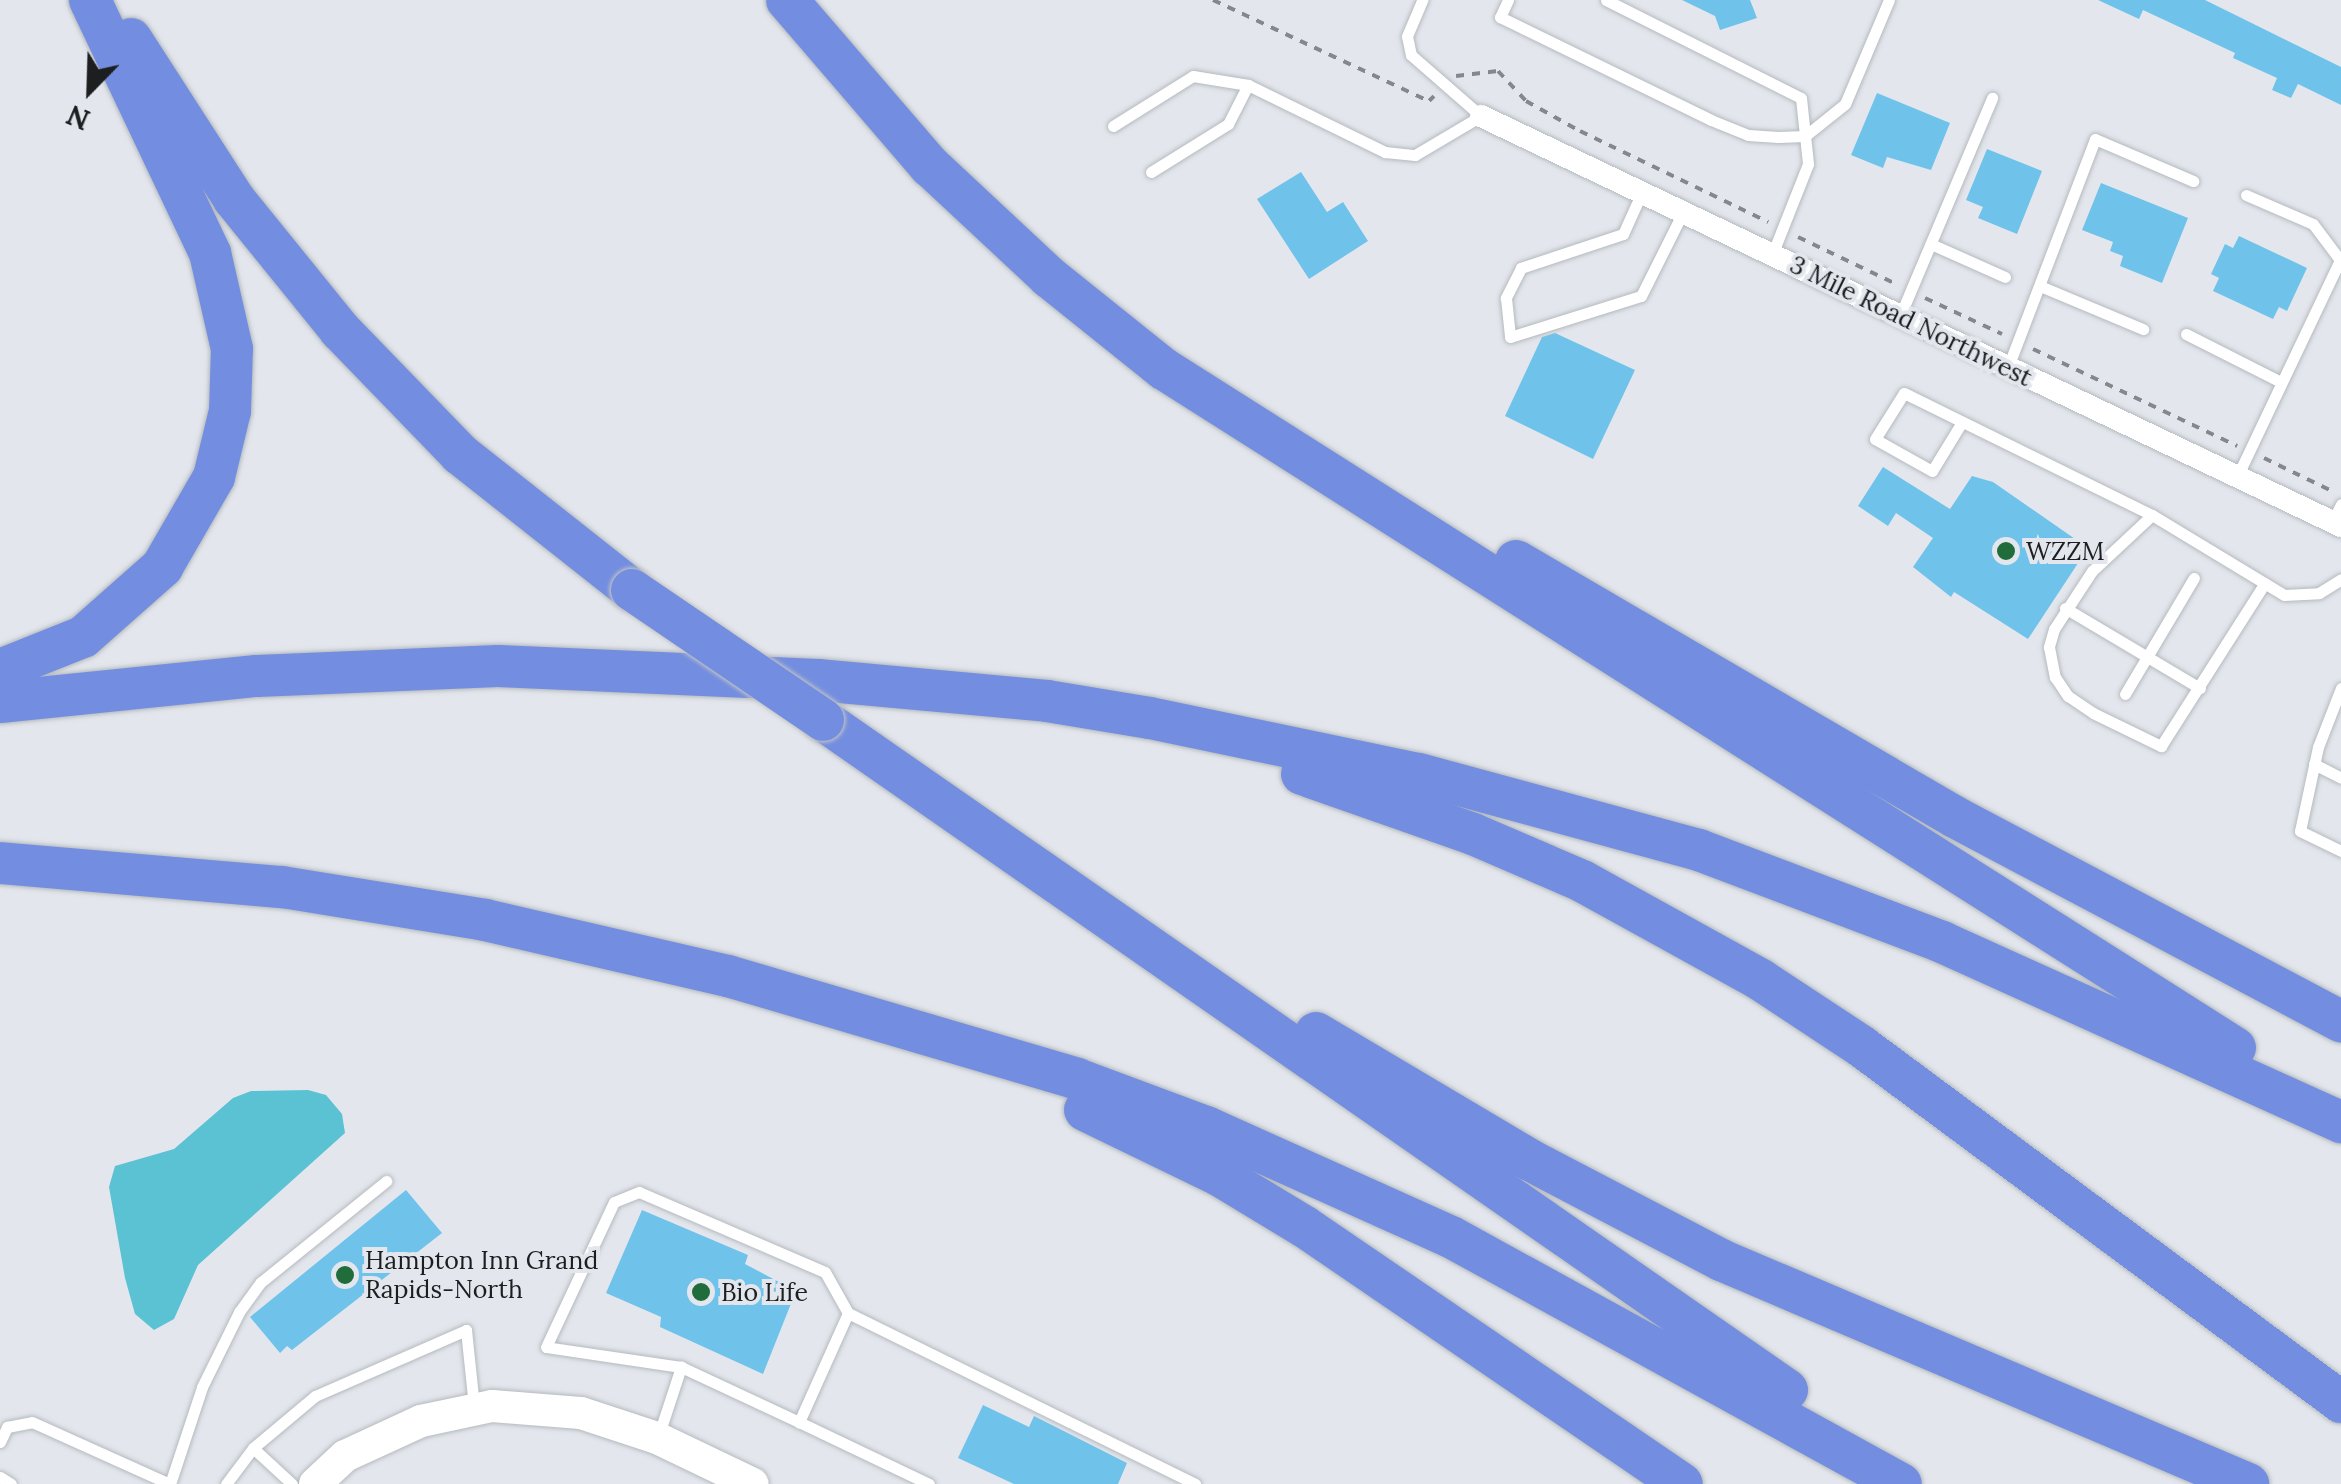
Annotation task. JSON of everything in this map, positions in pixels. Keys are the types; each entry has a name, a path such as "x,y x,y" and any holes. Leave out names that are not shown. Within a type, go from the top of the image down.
{"highway":[{"path":"0,670 83,636 162,566 209,488 230,412 232,348 210,252 90,0"},
{"path":"107,0 234,199 340,330 460,454 632,590 1924,1484"},
{"path":"787,0 930,166 1050,277 1164,369 2341,1118"},
{"path":"1164,369 1294,431 1955,817 2341,1021"},
{"path":"0,702 257,676 498,666 818,680 1047,701 1418,774 1699,850 1942,942 2341,1118"},
{"path":"1047,701 1368,794 1564,873 1667,926 1861,1046 2341,1402"},
{"path":"0,862 282,887 485,920 850,1011 1077,1079 1354,1191 1594,1311 1901,1484"},
{"path":"1156,950 1224,980 1518,1154 1721,1260 2248,1484"},
{"path":"850,1011 1124,1126 1219,1175 1682,1484"}],"street":[{"name":"3 Mile Road Northwest","path":"1481,116 2238,477 2338,517"},
{"path":"315,1484 346,1456 391,1435 475,1410 581,1414 658,1438 753,1484"}],"lane":[{"path":"1113,126 1192,76 1248,85 1385,152 1415,155 1481,116 1411,55 1406,36 1422,0"},
{"path":"1508,0 1500,17 1711,120 1748,135 1805,136 1845,104 1890,0"},
{"path":"1606,0 1801,98 1805,179 1772,254"},
{"path":"1151,172 1228,124 1248,85"},
{"path":"1900,316 1992,98"},
{"path":"2008,367 2095,138 2193,181"},
{"path":"1642,192 1624,234 1522,268 1506,298 1510,337 1641,296 1683,212"},
{"path":"2238,477 2340,260 2313,224 2246,195"},
{"path":"1931,244 2004,277"},
{"path":"2040,286 2142,329"},
{"path":"2186,334 2282,382"},
{"path":"1962,422 1932,471 1875,439 1904,394 1962,422 2152,515 2284,595 2308,596 2341,578"},
{"path":"2152,515 2106,555 2066,608 2049,647 2051,662 2068,696 2093,713 2160,746 2264,584"},
{"path":"2125,694 2194,578"},
{"path":"2066,608 2200,688"},
{"path":"2341,688 2314,764 2300,831 2341,851"},
{"path":"2314,764 2341,778"},
{"path":"0,1442 7,1428 32,1422 170,1484 202,1387 239,1312 261,1282 386,1181"},
{"path":"928,1484 681,1368 546,1346 614,1202 639,1192 825,1272 848,1313 1195,1484"},
{"path":"799,1422 848,1313"},
{"path":"226,1484 253,1448 316,1396 466,1330 475,1410"},
{"path":"658,1438 681,1368"},
{"path":"253,1448 292,1484"},
{"path":"0,1477 12,1484"}],"water":[{"path":"308,1090 326,1095 342,1114 345,1133 198,1265 174,1319 154,1330 135,1314 125,1278 109,1187 115,1166 174,1149 233,1098 251,1091"}],"building":[{"path":"1682,0 1750,0 1757,18 1720,30 1715,16"},
{"path":"2098,0 2205,0 2341,67 2341,105 2298,84 2291,98 2272,90 2277,78 2233,58 2235,53 2143,10 2139,19"},
{"path":"1877,93 1950,123 1931,170 1887,157 1883,168 1851,155"},
{"path":"1987,149 2042,171 2017,234 1978,218 1983,207 1966,200"},
{"path":"1301,172 1327,212 1343,202 1368,241 1309,279 1257,199"},
{"path":"2101,183 2188,218 2162,283 2120,266 2123,256 2110,251 2113,242 2082,230"},
{"path":"2239,236 2307,268 2287,311 2279,307 2273,319 2213,291 2219,278 2211,274 2225,244 2233,248"},
{"path":"1555,333 1635,370 1593,459 1505,416 1542,337"},
{"name":"WZZM","path":"1883,467 1950,509 1972,476 1993,482 2088,548 2028,639 1954,592 1951,597 1913,567 1933,538 1896,513 1888,526 1858,506"},
{"name":"Hampton Inn Grand Rapids-North","path":"406,1190 442,1233 292,1350 287,1346 280,1353 250,1317"},
{"name":"Bio Life","path":"642,1210 748,1255 745,1264 796,1291 763,1374 660,1327 661,1317 606,1293"},
{"path":"983,1405 1029,1427 1034,1416 1127,1463 1118,1484 1014,1484 958,1458"}],"place":[{"name":"WZZM","path":"2006,551"},
{"name":"Hampton Inn Grand Rapids-North","path":"345,1275"},
{"name":"Bio Life","path":"701,1292"}]}
